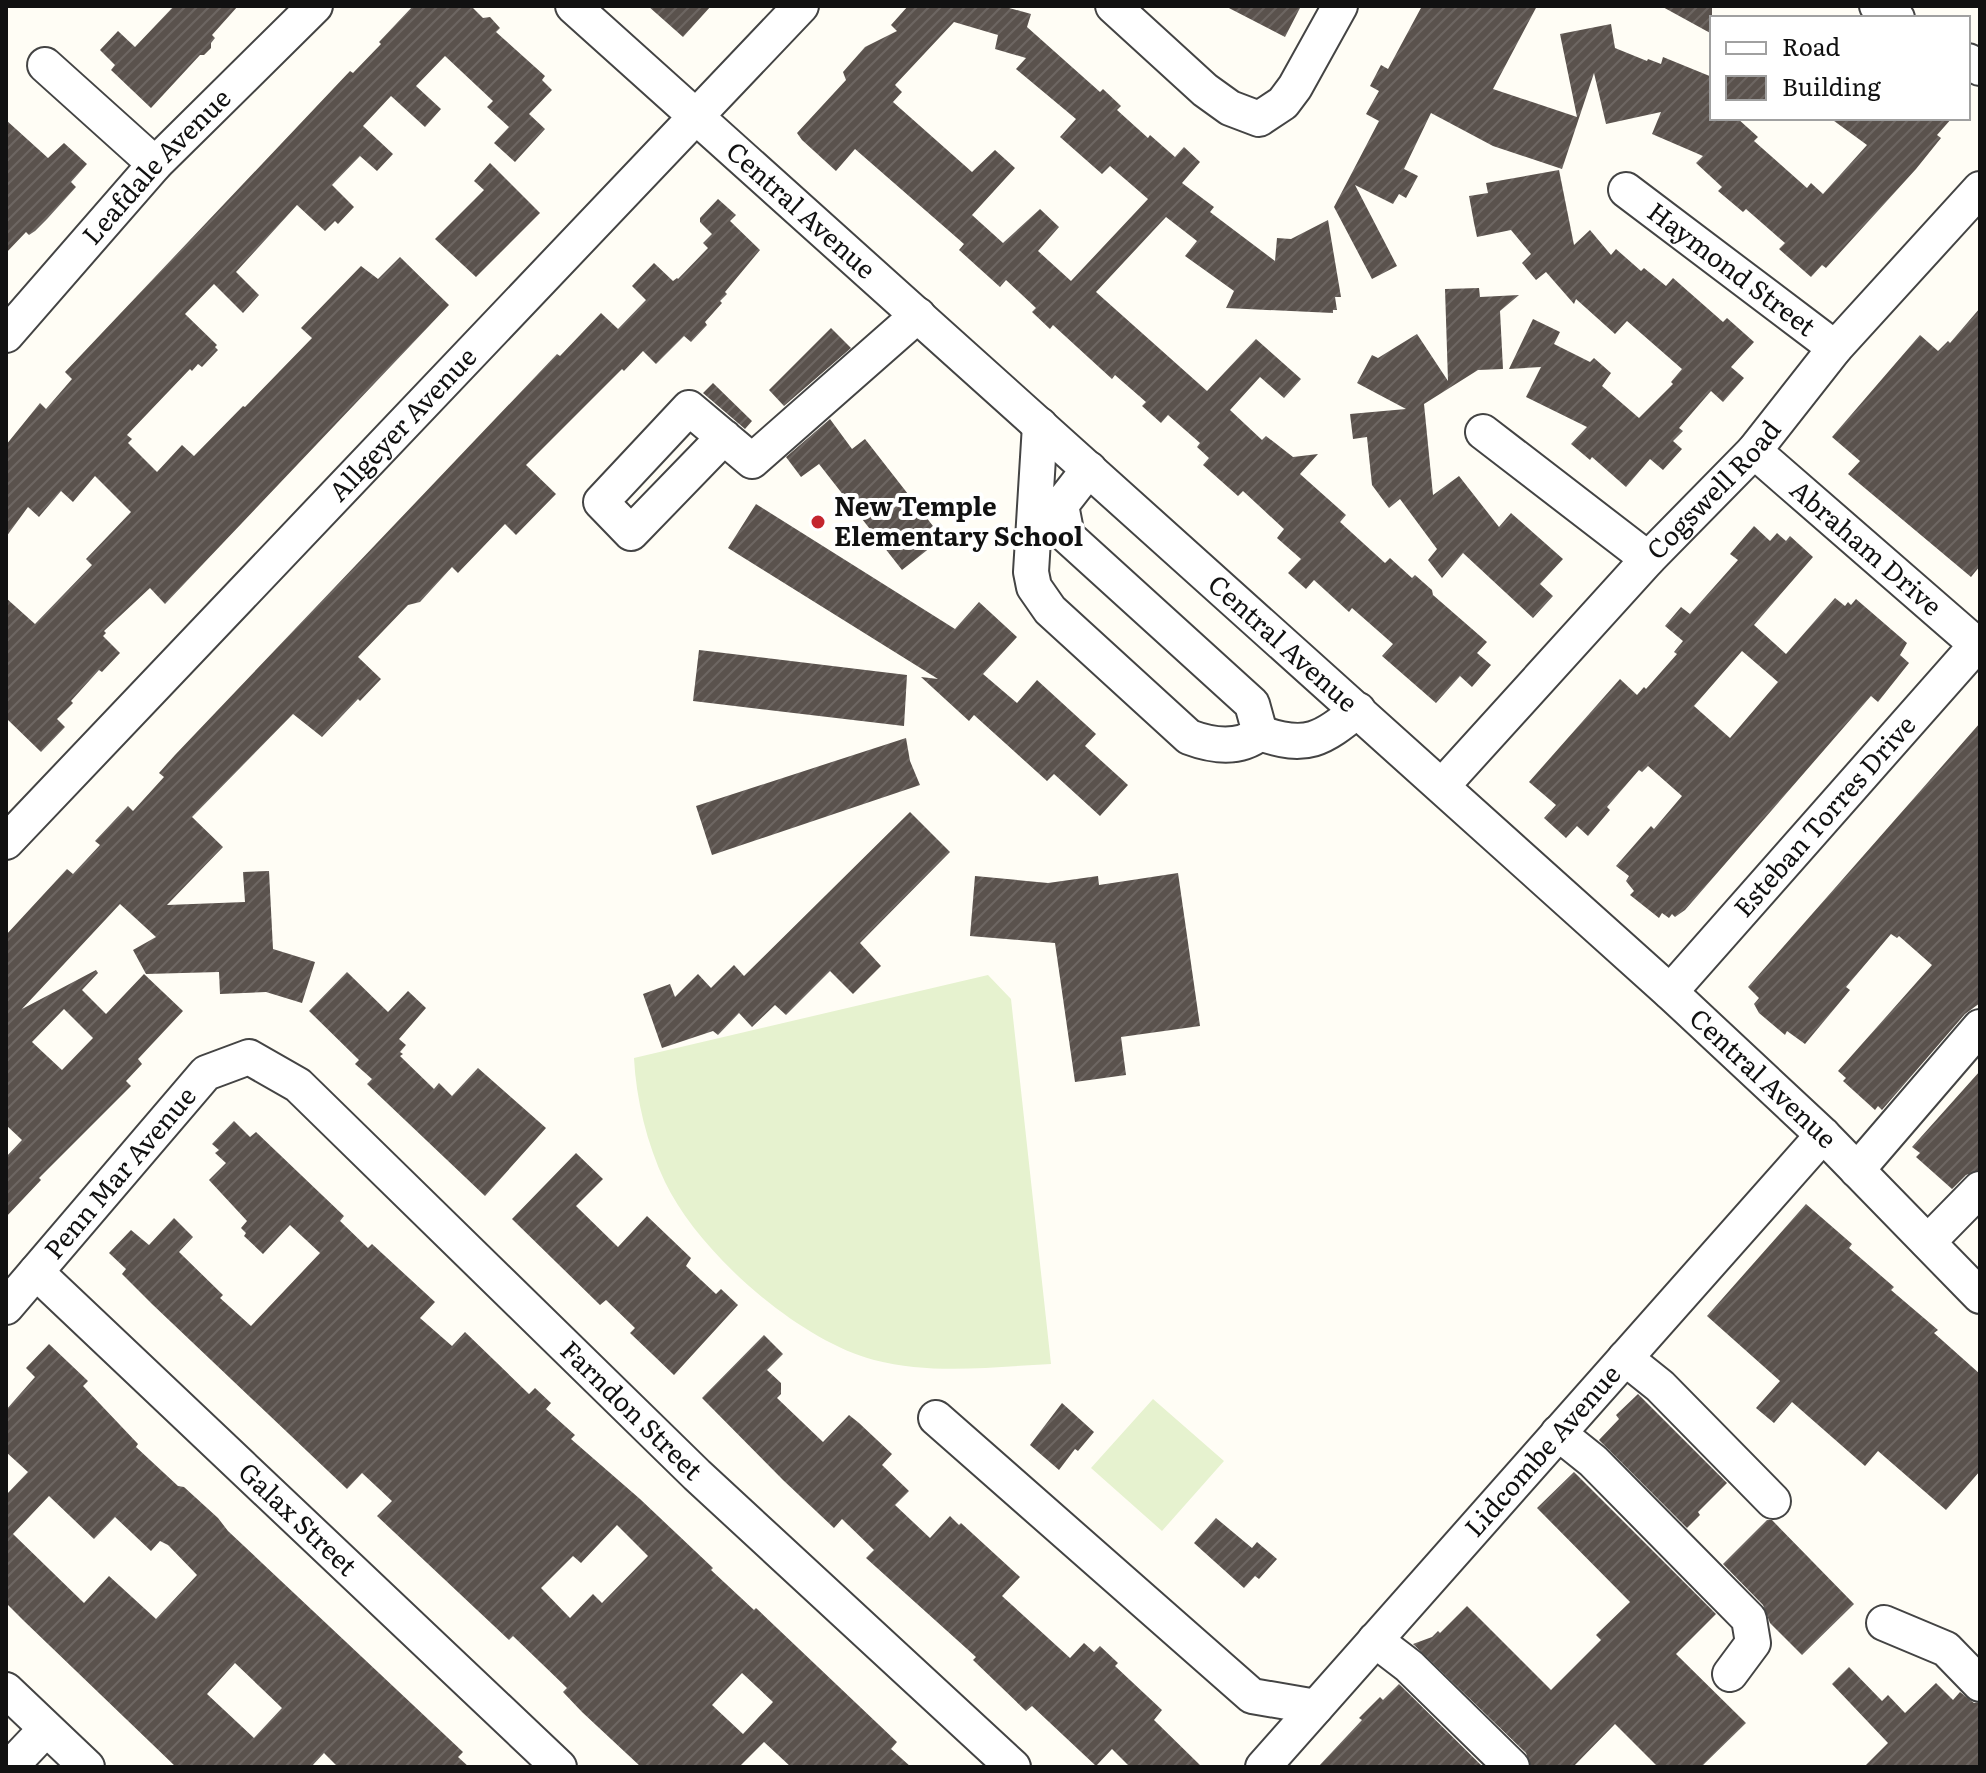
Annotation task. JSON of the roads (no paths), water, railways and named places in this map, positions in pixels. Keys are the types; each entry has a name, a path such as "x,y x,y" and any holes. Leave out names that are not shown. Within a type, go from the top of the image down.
{"street":[{"name":"Leafdale Avenue","path":"6,335 155,164 315,6"},
{"name":"Central Avenue","path":"573,6 1670,992 1823,1135 1980,1296"},
{"name":"Allgeyer Avenue","path":"13,820 697,117 801,6"},
{"path":"1113,6 1205,90 1230,108 1259,119 1283,103 1295,87 1340,6"},
{"path":"45,65 155,164"},
{"name":"Cogswell Road","path":"1442,786 1648,559 1754,451 1835,348 1980,189"},
{"name":"Haymond Street","path":"1626,190 1835,348"},
{"path":"724,437 752,461 918,315"},
{"path":"1040,425 1031,572 1034,587 1050,610 1189,737 1205,743 1233,746 1250,741 1260,733"},
{"path":"1483,432 1648,559"},
{"name":"Abraham Drive","path":"1754,451 1978,643"},
{"path":"1089,469 1061,505 1067,536 1252,704 1260,733"},
{"name":"Esteban Torres Drive","path":"1670,992 1978,643"},
{"path":"1260,733 1282,741 1302,741 1327,735 1358,710"},
{"path":"1857,1170 1980,1027"},
{"name":"Penn Mar Avenue","path":"6,1307 206,1073 249,1057"},
{"name":"Farndon Street","path":"249,1057 298,1085 697,1475 1013,1767"},
{"name":"Lidcombe Avenue","path":"1263,1767 1823,1135"},
{"path":"1928,1242 1980,1189"},
{"name":"Galax Street","path":"36,1272 559,1767"},
{"path":"1625,1358 1660,1386 1773,1501"},
{"path":"936,1418 1252,1696 1316,1707"},
{"path":"1558,1433 1593,1461 1749,1619 1753,1643 1730,1674"},
{"path":"1884,1623 1946,1649 1980,1684"},
{"path":"1375,1640 1409,1666 1512,1767"},
{"path":"6,1690 87,1767"},
{"path":"10,1767 46,1729"}],"place":[{"name":"New Temple Elementary School","path":"818,522"}]}
